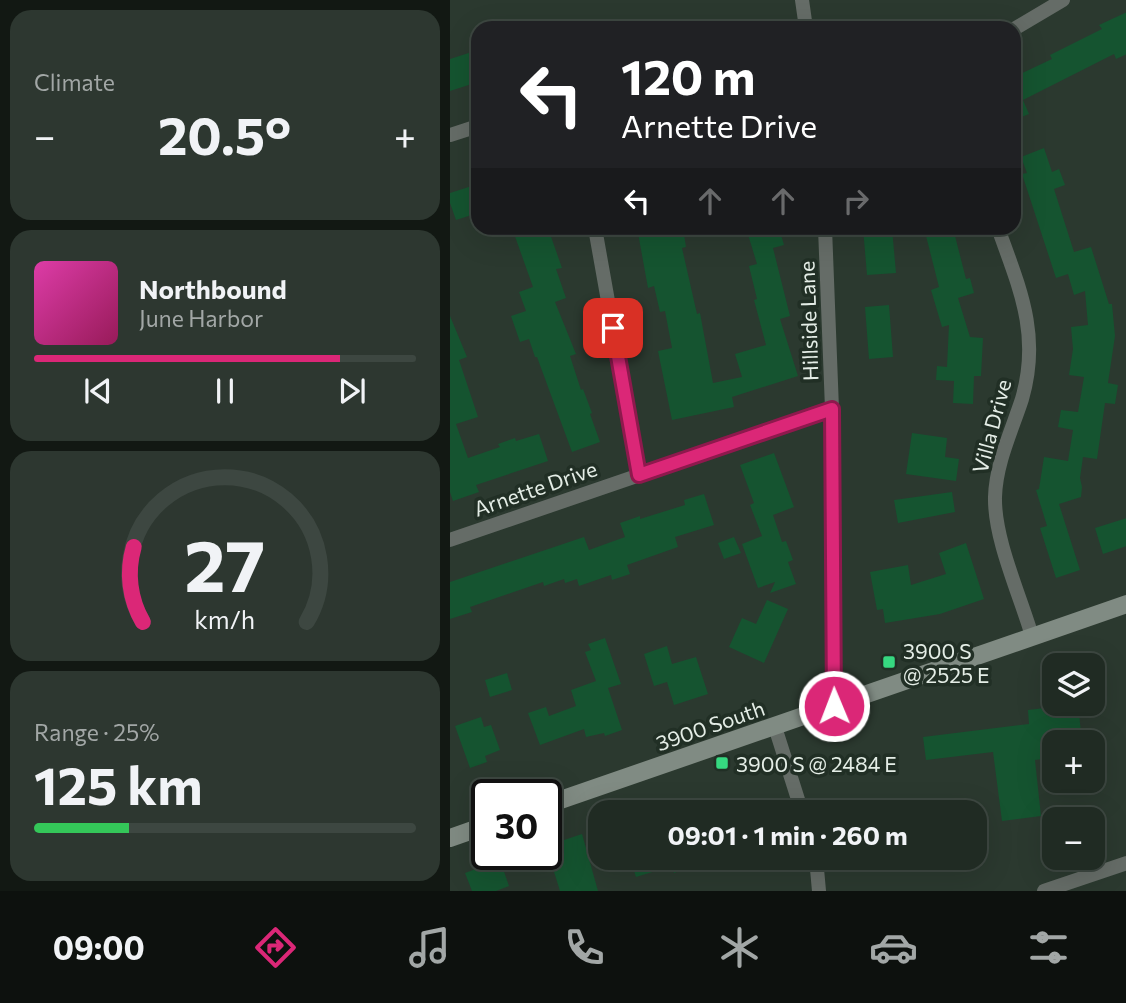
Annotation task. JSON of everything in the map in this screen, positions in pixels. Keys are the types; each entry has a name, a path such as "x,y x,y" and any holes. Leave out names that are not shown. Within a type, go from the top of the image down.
{"main road":[{"name":"3900 South","path":"562,800 1126,604"},
{"path":"450,838 471,831"}],"street":[{"path":"802,0 805,21"},
{"path":"1021,25 1063,0"},
{"path":"450,135 471,128"},
{"path":"596,235 639,475"},
{"name":"Hillside Lane","path":"825,235 832,409 834,706"},
{"name":"Villa Drive","path":"1000,235 1028,316 1030,347 1022,397 1000,467 996,505 1002,541 1032,636"},
{"name":"Arnette Drive","path":"450,540 832,409"},
{"path":"775,727 798,800"},
{"path":"1044,891 1126,863"},
{"path":"817,870 819,891"}],"building":[{"path":"1127,12 1127,54 1116,59 1114,54 1023,100 1029,114 1021,117 1021,74 1052,59 1050,55 1102,29 1099,25"},
{"path":"471,52 471,84 450,91 450,59"},
{"path":"1044,148 1052,172 1059,169 1065,185 1054,189 1074,252 1091,247 1109,304 1112,304 1115,336 1108,383 1118,385 1115,404 1105,403 1097,459 1083,457 1081,497 1059,504 1080,570 1056,578 1040,528 1047,526 1036,490 1039,489 1044,457 1068,461 1073,430 1058,427 1061,410 1078,412 1084,377 1069,375 1073,349 1071,327 1088,325 1085,291 1074,295 1068,274 1056,278 1022,174 1027,173 1021,157"},
{"path":"471,186 471,215 456,220 450,203 450,193"},
{"path":"514,235 550,235 562,268 556,269 566,298 555,302 576,354 570,356 600,442 572,452 529,339 520,342 511,316 526,311 519,292 533,287"},
{"path":"638,235 684,235 686,247 682,248 697,314 700,313 713,383 742,377 735,354 766,345 754,300 757,299 749,266 757,264 748,235 781,235 784,245 773,248 790,316 780,319 798,376 732,397 734,407 672,420 658,351 672,348 665,311 660,312 654,286 648,288"},
{"path":"864,235 893,235 896,273 867,275"},
{"path":"926,235 955,235 966,279 970,278 974,293 958,298 970,337 983,338 981,376 974,376 973,404 953,403 954,381 936,380 937,366 947,367 949,325 942,327 931,290 939,287"},
{"path":"889,305 893,357 869,359 865,307"},
{"path":"450,316 467,357 459,360 478,417 456,424 468,458 500,447 498,444 515,438 516,441 539,434 548,461 476,485 479,492 453,501 450,492"},
{"path":"912,433 947,438 945,457 959,459 956,481 906,474"},
{"path":"774,453 794,507 773,515 782,542 786,541 793,560 788,562 796,584 770,593 775,582 758,588 742,544 762,536 750,505 754,503 740,465"},
{"path":"952,492 955,512 898,523 894,500"},
{"path":"704,494 714,525 675,537 678,547 627,565 630,574 612,580 611,575 579,586 577,579 565,583 564,579 544,586 543,582 470,607 472,612 450,619 450,582 584,537 589,550 625,537 620,523 685,505 684,500"},
{"path":"1127,518 1127,546 1103,554 1095,528"},
{"path":"734,537 741,553 724,559 718,543"},
{"path":"966,543 984,599 940,614 885,623 883,609 877,610 870,572 908,565 911,585 946,574 939,553"},
{"path":"767,600 788,609 764,663 729,647 742,618 756,624"},
{"path":"605,638 621,684 608,688 622,730 605,736 604,733 586,737 584,729 540,745 528,713 546,707 549,716 576,706 571,690 596,681 585,652 591,650 588,644"},
{"path":"667,646 672,664 696,657 708,694 674,705 667,682 654,686 644,654"},
{"path":"507,673 512,690 490,697 485,680"},
{"path":"1042,708 1042,716 1079,716 1081,730 1042,730 1042,759 1035,760 1041,816 1002,821 993,752 926,760 923,737 1029,724 1028,710"},
{"path":"481,717 484,727 491,725 500,750 485,756 487,762 470,768 455,726"},
{"path":"582,834 588,855 588,870 592,870 598,891 560,891 553,870 562,870 562,841"},
{"path":"473,870 503,870 509,886 496,891 472,891 465,873"},
{"path":"634,870 659,870 636,877"}],"place":[{"name":"3900 S @ 2525 E","path":"889,662"},
{"name":"3900 S @ 2484 E","path":"722,763"}],"route":[{"path":"613,328 639,475 832,409 834,706"}]}
